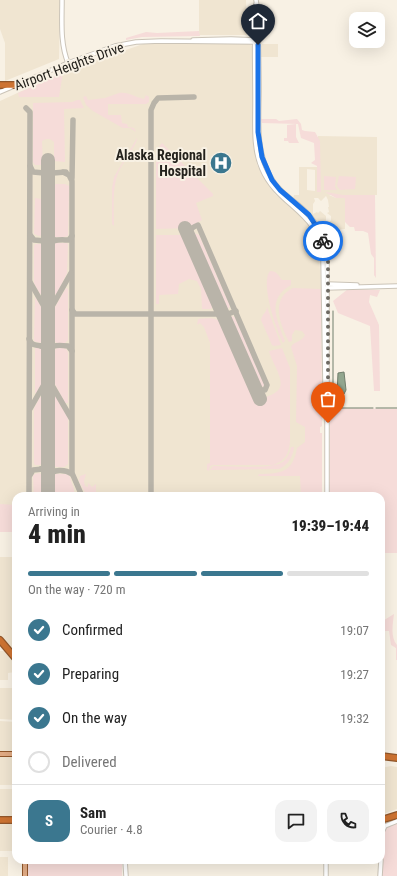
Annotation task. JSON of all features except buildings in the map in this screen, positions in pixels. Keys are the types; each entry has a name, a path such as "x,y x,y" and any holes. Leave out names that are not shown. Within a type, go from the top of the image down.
{"highway":[{"path":"0,85 16,85"},
{"path":"0,640 12,654"},
{"path":"385,756 397,758"},
{"path":"385,819 397,815"},
{"path":"0,820 12,820"}],"main road":[{"path":"62,0 62,42 68,64"},
{"path":"256,2 258,12 256,41 255,134 258,158 263,172 274,189 307,218 317,233 322,246 325,350 326,492"},
{"path":"256,41 258,132 262,157 269,175 276,185 305,211 318,229 327,256 326,492"},
{"name":"Airport Heights Drive","path":"0,92 115,46 138,42 256,41"},
{"path":"323,286 397,286"},
{"path":"0,754 12,754"},
{"path":"385,826 397,820"},
{"path":"25,864 25,876"},
{"path":"126,864 126,876"},
{"path":"326,864 326,876"}],"shaded area":[{"path":"0,0 60,0 59,59 5,81 5,43 0,29"},
{"path":"199,0 246,0 247,35 199,35"},
{"path":"199,31 200,36 142,37 126,40 126,38 146,32 157,33"},
{"path":"143,44 250,44 253,47 254,141 257,164 262,175 275,194 301,216 310,226 316,238 319,251 321,291 322,426 320,427 320,433 322,433 322,492 12,492 12,532 0,532 0,101 63,72"},
{"path":"262,44 278,44 278,57 260,57"},
{"path":"63,72 59,97 19,97 18,93"},
{"path":"119,93 129,94 144,99 146,95 149,97 149,102 146,104 108,104 108,115 121,115 122,123 127,124 128,127 134,128 136,132 130,128 123,128 93,111 86,105 83,97 86,96 88,100 105,98"},
{"path":"80,100 84,108 64,109 65,162 54,161 54,142 50,139 46,139 42,141 43,165 35,165 33,162 33,103 72,102"},
{"path":"261,119 276,119 279,121 297,119 301,124 302,130 315,132 320,141 321,192 317,192 317,166 311,163 315,160 314,143 301,138 298,124 262,123"},
{"path":"296,124 296,137 299,143 289,143 288,141 284,141 284,138 287,138 287,125"},
{"path":"318,136 377,137 377,195 329,195 336,198 345,198 345,229 323,232 313,217 293,199 294,195 299,195 299,167 318,167","holes":["307,169 315,170 315,191 307,190","326,196 329,207 329,212 327,213 331,216 331,221 326,221 326,216 320,211 313,214 314,198 318,198 321,201"]},
{"path":"137,138 137,141 120,169 116,179 114,226 112,224 112,188 114,177"},
{"path":"162,143 213,194 213,196 196,203 202,220 188,228 156,229 156,150"},
{"path":"324,176 336,177 335,187 337,190 324,190"},
{"path":"339,176 356,177 355,189 340,190 337,186"},
{"path":"56,184 65,184 69,186 68,236 64,237 55,237 53,234 54,186"},
{"path":"325,192 343,195 375,195 376,278 374,275 374,258 371,254 368,233 363,231 355,231 354,227 350,227 345,222 345,198 336,198"},
{"path":"35,198 41,199 42,201 43,233 39,236 34,234"},
{"path":"194,233 199,235 230,306 228,309 223,308 193,239"},
{"path":"156,235 183,235 214,304 211,309 202,309 201,289 197,281 189,279 179,284 178,294 159,295 159,304 156,304"},
{"path":"56,243 67,243 68,245 67,273 57,294 54,294 54,245"},
{"path":"35,244 41,244 43,246 42,294 40,294 34,283"},
{"path":"270,271 276,273 282,280 291,280 291,285 278,297 276,303 277,318 285,341 283,343 273,317 268,295 267,277"},
{"path":"66,288 68,289 68,340 65,343 57,343 54,341 54,309"},
{"path":"293,288 321,289 322,426 320,427 320,433 322,433 322,492 301,492 300,476 258,476 259,474 274,473 285,470 292,462 297,448 305,442 305,427 296,422 297,366 291,347 305,335 302,331 295,330 292,335 292,341 289,342 280,320 279,312 281,299"},
{"path":"348,289 380,290 377,297 370,295 369,302 379,325 380,391 374,391 370,326 338,313 333,301"},
{"path":"35,297 43,310 42,341 40,343 34,341"},
{"path":"267,307 281,345 272,345 261,320"},
{"path":"233,316 265,382 264,386 259,386 229,320"},
{"path":"198,319 216,319 221,323 256,401 272,395 280,388 280,378 269,351 282,348 290,368 290,441 289,450 281,461 273,465 213,465 210,466 209,471 207,470 207,464 210,463 210,343 204,327 200,323 197,325"},
{"path":"35,348 40,348 42,351 42,383 37,393 35,393"},
{"path":"57,348 66,349 68,353 68,403 65,403 54,382 54,351"},
{"path":"344,372 346,390 344,394 339,396 337,394 338,373"},
{"path":"40,397 42,397 42,463 40,465 35,465 34,409"},
{"path":"55,397 68,417 68,464 64,467 56,467 54,465"},
{"path":"336,408 397,409 397,553 385,553 385,492 329,492 330,411"},
{"path":"291,447 294,447 291,457 285,465 279,469 210,470 213,466 261,467 279,464 287,458"},
{"path":"39,473 43,476 43,492 34,492 33,476"},
{"path":"56,474 69,475 74,492 55,492 54,476"},
{"path":"86,474 84,481 85,486 88,487 88,483 92,487 96,484 96,492 85,492 79,481 80,476"},
{"path":"0,504 12,505 12,532 0,532"},
{"path":"0,557 12,557 12,651 3,641 0,635"},
{"path":"394,614 393,638 397,645 397,660 396,648 391,645 389,631 385,631 385,620"},
{"path":"0,651 4,651 12,660 12,672 8,673 8,680 0,680"},
{"path":"0,688 12,688 12,720 0,719"},
{"path":"0,721 12,722 12,752 0,752"},
{"path":"0,756 12,756 12,785 0,785"},
{"path":"385,767 397,767 397,809 385,814"},
{"path":"0,789 12,789 12,819 0,819"},
{"path":"397,821 397,876 382,876 382,864 385,864 385,827"},
{"path":"0,823 12,823 12,851 0,851"},
{"path":"0,857 8,857 8,876 0,876"},
{"path":"28,864 122,864 122,876 28,876"}],"waterway":[{"path":"331,399 333,394 333,311"},
{"path":"337,408 373,408"},
{"path":"376,408 397,408"}],"taxiway":[{"path":"151,492 151,110 158,98 194,97"},
{"path":"26,108 30,112 29,492"},
{"path":"72,178 73,120"},
{"path":"30,166 33,172 44,173 48,180"},
{"path":"63,172 69,175 72,181 72,473 80,492"},
{"path":"48,180 53,173 66,172"},
{"path":"191,244 190,230 198,225 267,385 265,390 259,390 252,381"},
{"path":"48,233 50,238 55,240"},
{"path":"30,235 34,240 45,241 48,248"},
{"path":"48,248 54,241 69,240 72,236"},
{"path":"48,317 50,310 71,273"},
{"path":"30,282 48,316"},
{"path":"72,310 75,314 228,314 236,311"},
{"path":"41,346 46,343 48,338"},
{"path":"29,339 33,344 44,346 48,352"},
{"path":"48,352 49,349 59,345 68,346 72,351"},
{"path":"48,374 50,382 71,418"},
{"path":"30,409 46,381 48,374"},
{"path":"30,475 33,470 43,469 48,464 50,469 54,471"},
{"path":"41,469 46,472 48,476 59,470 72,474"}],"runway":[{"path":"48,160 48,492"},
{"path":"185,228 260,399"}],"way so far":[{"path":"323,241 328,260 328,423"}],"place":[{"name":"Alaska Regional Hospital","path":"221,163"}],"route":[{"path":"258,45 258,132 262,157 272,180 280,190 309,215 314,221 323,241"}]}
